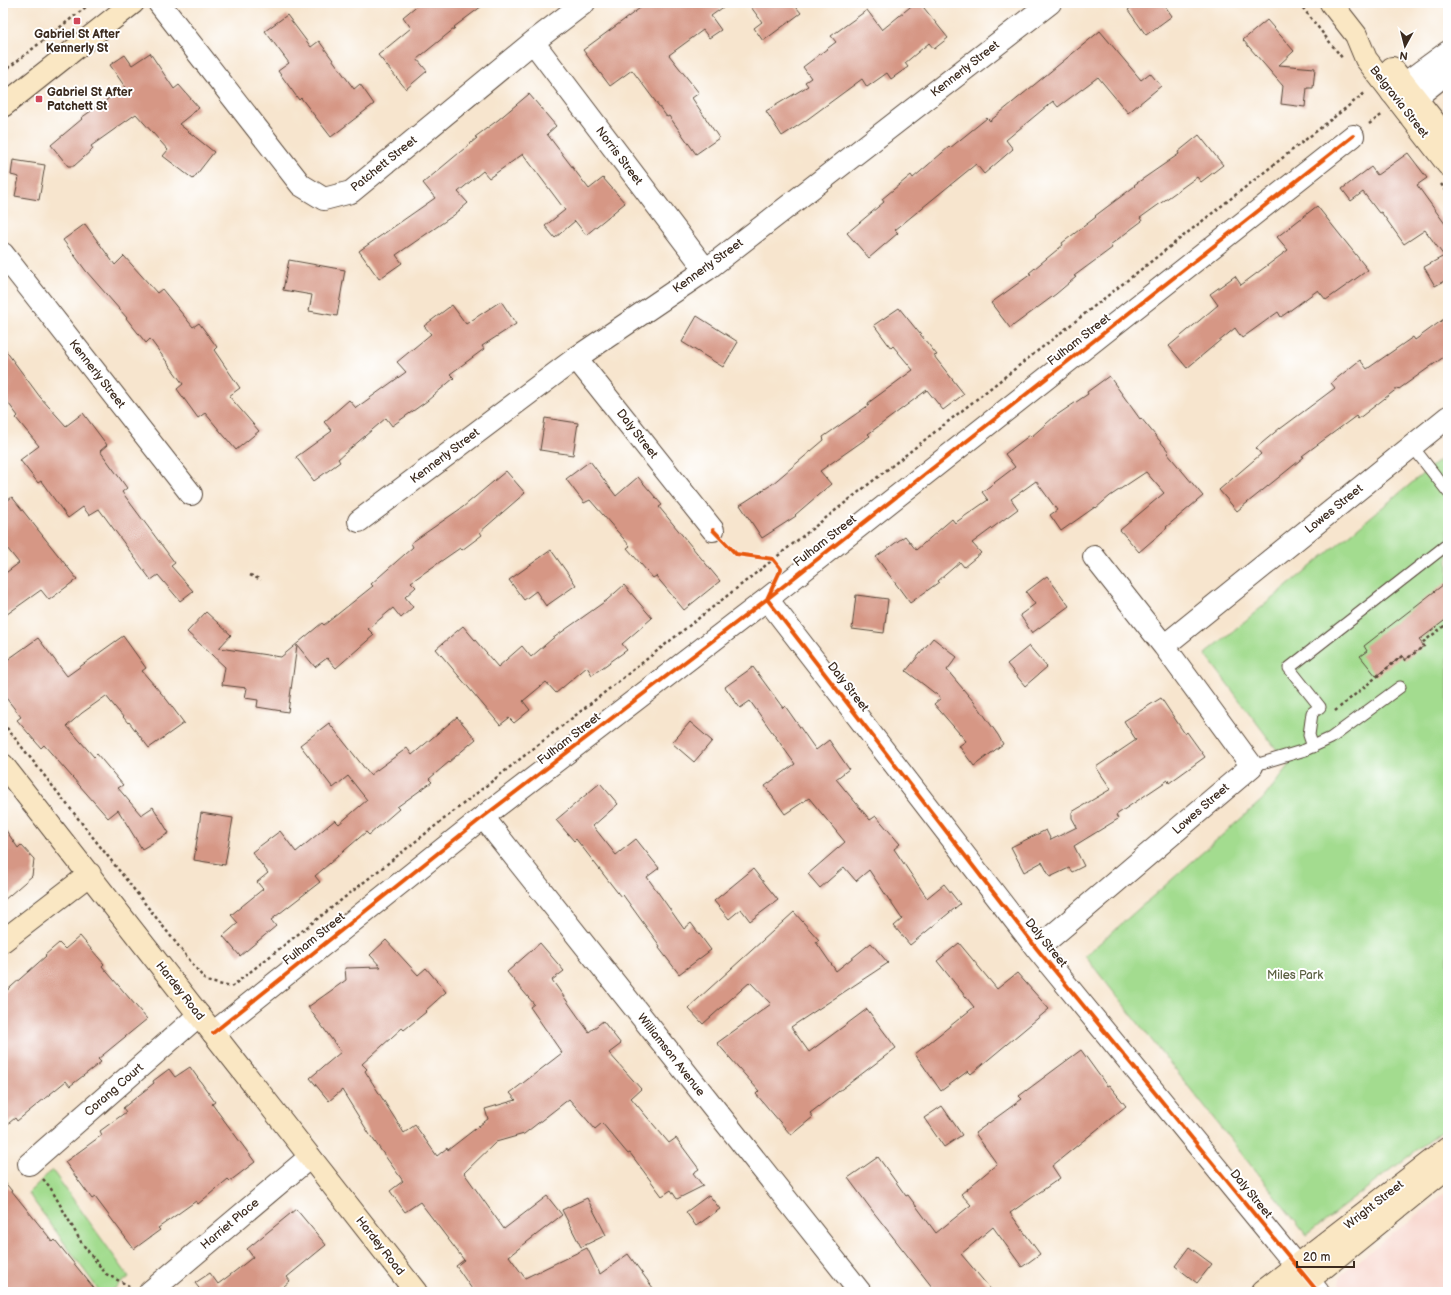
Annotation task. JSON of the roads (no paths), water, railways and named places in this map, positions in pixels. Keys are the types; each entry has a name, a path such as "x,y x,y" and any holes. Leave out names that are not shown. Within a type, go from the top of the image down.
{"street":[{"path":"3,106 133,3"},
{"name":"Patchett Street","path":"159,3 300,185 324,199 351,192 533,42 584,3"},
{"name":"Kennerly Street","path":"359,521 576,358 706,270 1050,3"},
{"name":"Belgravia Street","path":"1331,3 1356,35 1366,59 1448,139"},
{"name":"Norris Street","path":"533,42 706,270"},
{"path":"1404,95 1448,52"},
{"path":"1404,95 1448,72"},
{"name":"Belgravia Street","path":"1404,95 1448,165"},
{"name":"Fulham Street","path":"213,1033 483,817 767,599 1353,136"},
{"name":"Kennerly Street","path":"3,254 191,494"},
{"name":"Daly Street","path":"576,358 713,530"},
{"name":"Lowes Street","path":"1164,646 1448,417"},
{"path":"1094,557 1164,646 1252,766"},
{"name":"Daly Street","path":"767,599 1037,949 1304,1282"},
{"name":"Hardey Road","path":"3,765 90,874 416,1292"},
{"name":"Lowes Street","path":"1037,949 1252,766"},
{"name":"Williamson Avenue","path":"483,817 860,1292"},
{"path":"3,941 90,874"},
{"name":"Corang Court","path":"29,1164 199,1015"},
{"name":"Wright Street","path":"1304,1282 1448,1148"},
{"name":"Harriet Place","path":"142,1290 310,1157"},
{"name":"Wright Street","path":"1262,1292 1304,1282 1448,1167"}],"lane":[{"path":"1412,446 1448,492"},
{"path":"1313,746 1309,735 1312,713 1320,707 1289,668 1448,544"},
{"path":"1252,766 1305,750 1331,738 1400,687"}],"place":[{"name":"Gabriel St After Kennerly St","path":"77,21"},
{"name":"Gabriel St After Patchett St","path":"39,99"}],"park label":[{"name":"Miles Park","path":"1295,975"}]}
